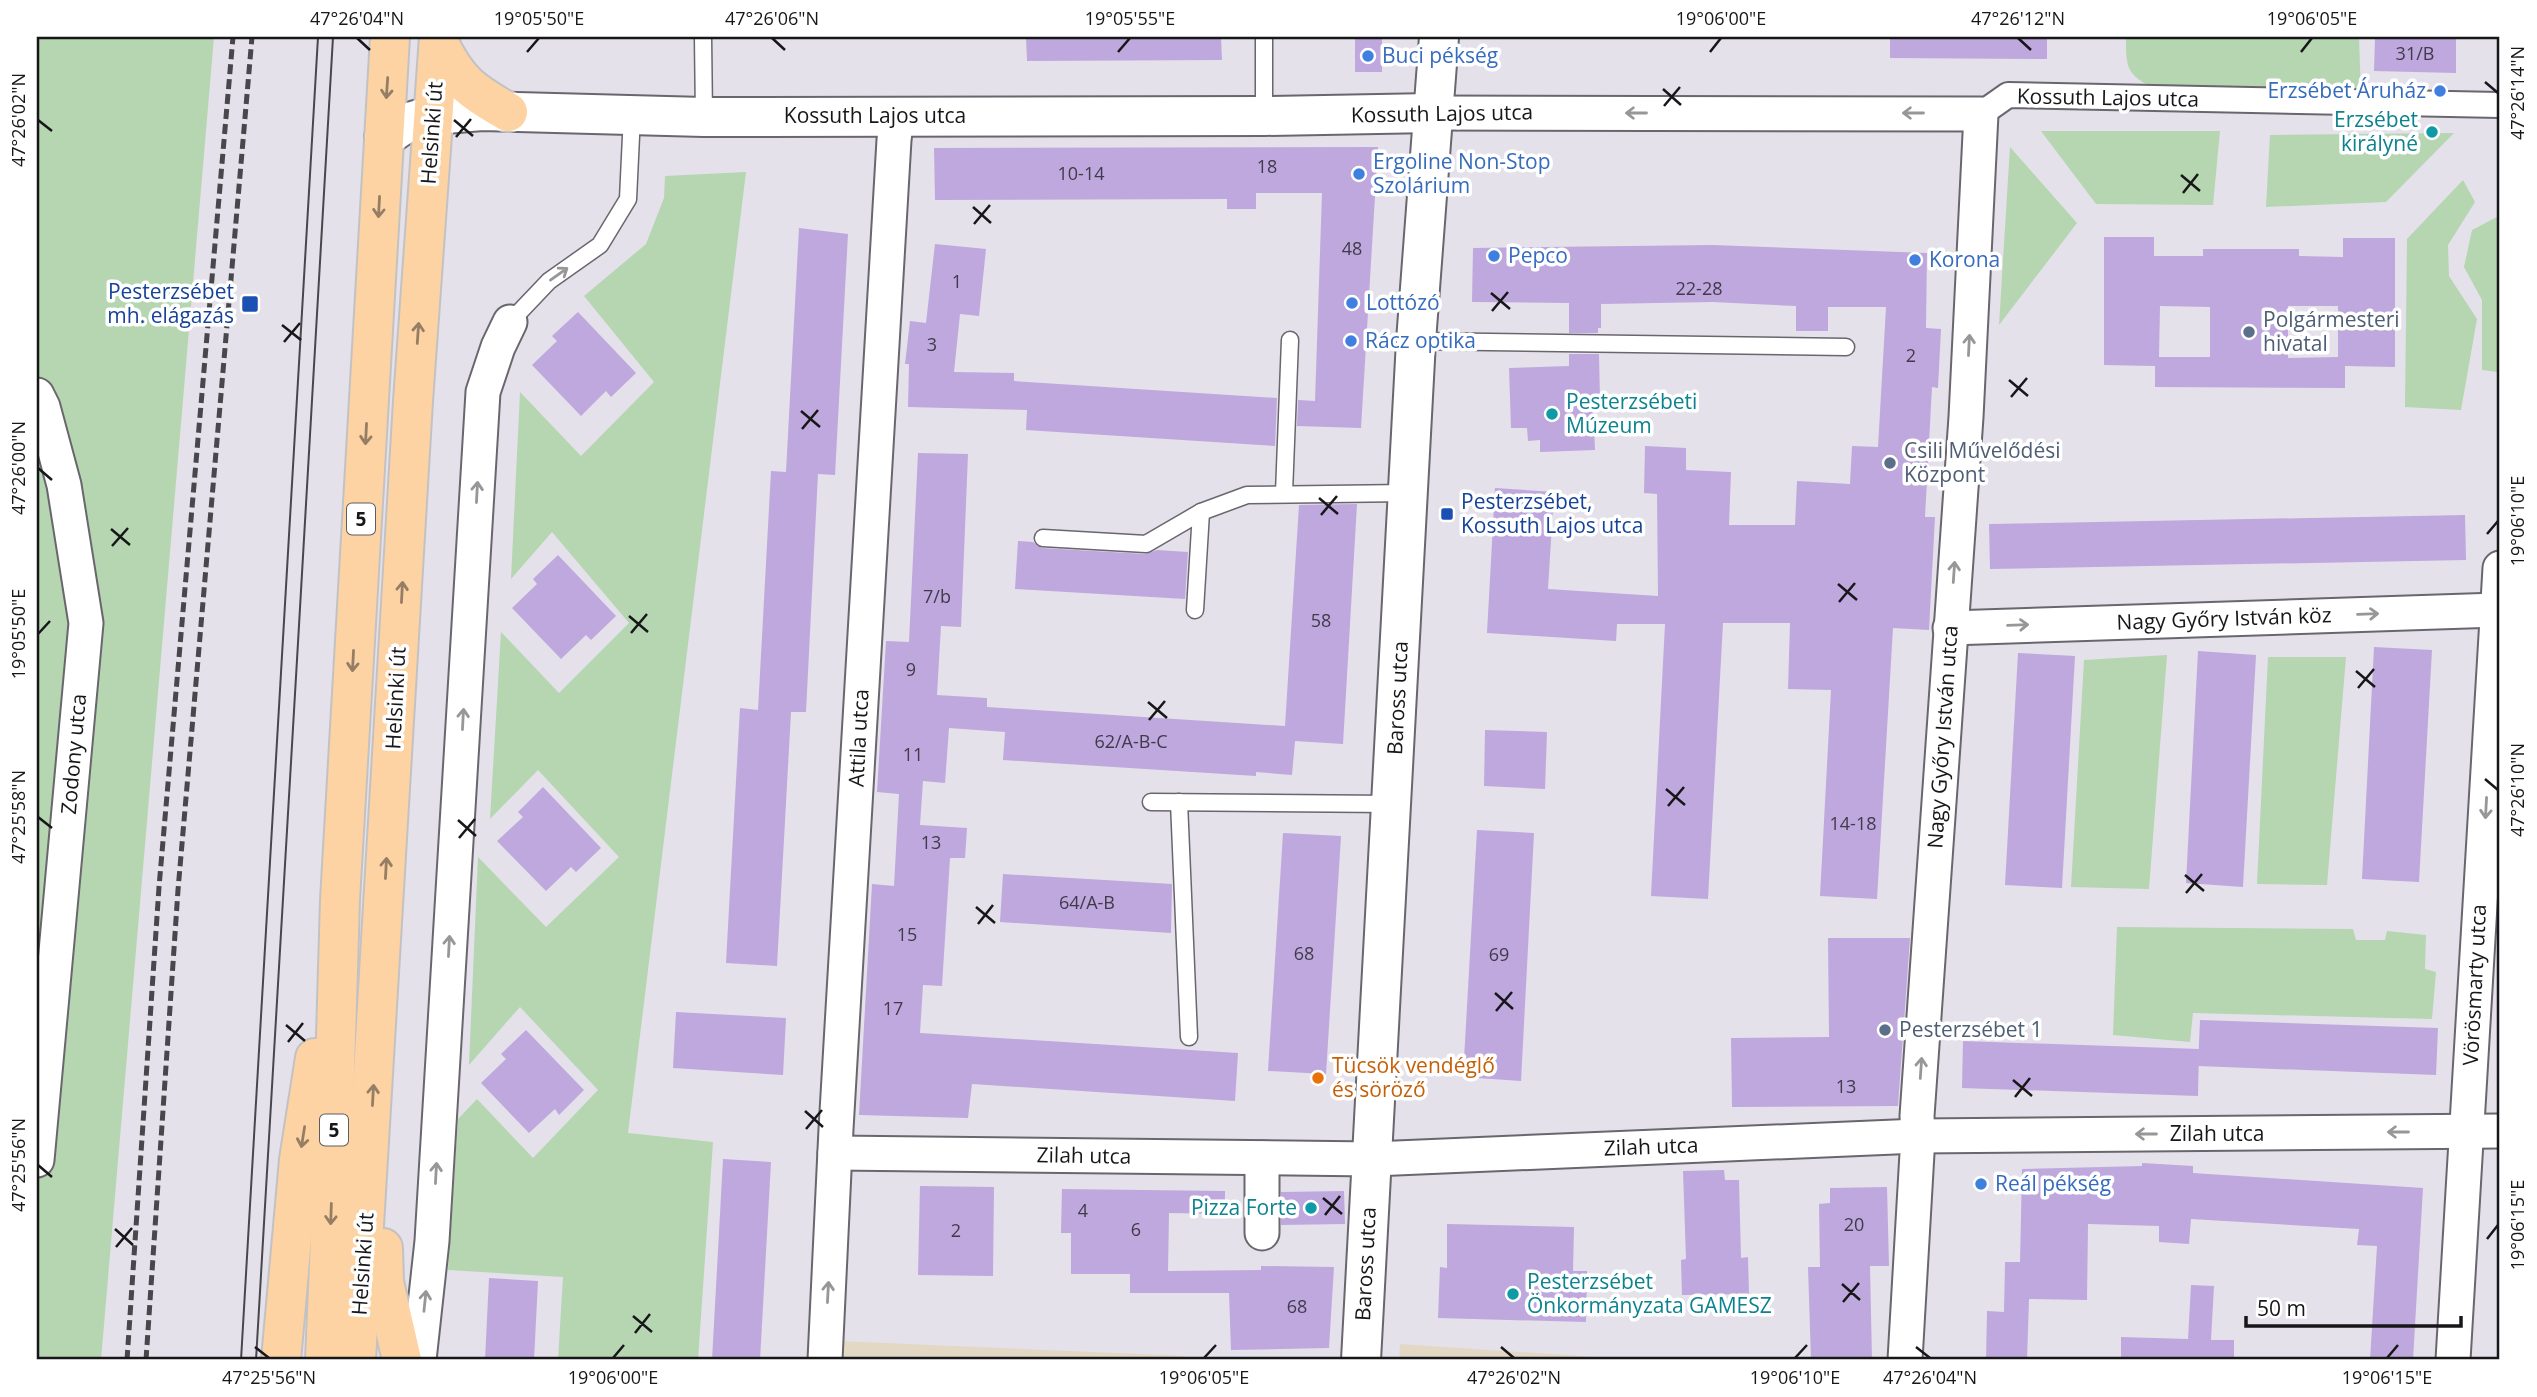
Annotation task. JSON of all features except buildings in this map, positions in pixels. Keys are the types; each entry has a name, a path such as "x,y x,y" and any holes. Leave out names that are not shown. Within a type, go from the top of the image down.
{"main road":[{"name":"Helsinki út","path":"325,1360 340,900 390,37"},
{"name":"Helsinki út","path":"356,1360 370,1163 413,401 439,40"},
{"path":"439,40 451,68 472,92 508,112"},
{"path":"281,1360 299,1160 340,900"},
{"path":"370,1163 383,1246 384,1282 402,1360"}],"street":[{"name":"Baross utca","path":"1361,1360 1416,341 1439,37"},
{"name":"Kossuth Lajos utca","path":"384,138 406,123 466,111 704,117 1432,113 1981,114 2008,96 2500,105"},
{"name":"Nagy Győry István utca","path":"1905,1360 1917,1116 1966,417 1981,114"},
{"name":"Attila utca","path":"825,1360 897,116"},
{"path":"419,1360 432,1241 483,392 498,347 510,322"},
{"name":"Zodony utca","path":"37,395 43,407 64,485 86,623 37,1160"},
{"name":"Vörösmarty utca","path":"2453,1360 2500,568"},
{"name":"Nagy Győry István köz","path":"1950,628 2498,610"},
{"name":"Zilah utca","path":"835,1153 1373,1159 1918,1136 2500,1131"},
{"path":"1262,1158 1262,1233"}],"lane":[{"path":"703,37 704,117"},
{"path":"1264,37 1264,116"},
{"path":"510,322 549,281 600,245 628,199 632,115"},
{"path":"1284,493 1290,340"},
{"path":"1416,341 1846,346"},
{"path":"1043,538 1146,544 1201,512 1247,495 1408,493"},
{"path":"1195,610 1201,512"},
{"path":"1151,802 1392,804"},
{"path":"1179,802 1189,1037"}],"shaded area":[{"path":"838,1341 1185,1356 1185,1360 837,1360"},
{"path":"1400,1344 1625,1359 1625,1360 1399,1360"}],"green space":[{"path":"37,37 214,37 101,1360 37,1360"},
{"path":"2126,37 2359,37 2361,97 2156,89 2133,75 2126,56"},
{"path":"2041,131 2220,131 2213,205 2096,204"},
{"path":"2454,133 2386,202 2266,207 2270,135"},
{"path":"2010,147 2077,223 1999,325"},
{"path":"746,172 628,1133 713,1142 698,1360 558,1360 563,1277 448,1270 458,1119 477,1099 533,1158 598,1090 520,1007 469,1065 478,857 546,927 619,857 538,770 490,819 501,632 559,693 629,623 552,532 511,579 520,392 581,456 654,382 584,296 646,244 664,198 665,176"},
{"path":"2463,180 2475,202 2448,245 2449,276 2477,319 2461,410 2405,407 2407,239"},
{"path":"2500,217 2498,372 2482,370 2482,300 2464,267 2472,230"},
{"path":"2167,655 2149,889 2071,887 2084,660"},
{"path":"2268,657 2346,657 2327,885 2257,884"},
{"path":"2117,927 2353,929 2356,940 2385,940 2387,931 2426,935 2425,969 2436,972 2432,1019 2193,1013 2190,1042 2113,1035"}],"tram line":[{"path":"241,1360 318,37"},
{"path":"256,1360 333,37"}],"railway":[{"path":"127,1360 159,887 233,37"},
{"path":"146,1360 178,890 252,37"}],"place":[{"name":"Buci pékség","path":"1368,56"},
{"name":"Erzsébet Áruház","path":"2440,91"},
{"name":"Erzsébet királyné","path":"2432,132"},
{"name":"Ergoline Non-Stop Szolárium","path":"1359,174"},
{"name":"Pepco","path":"1494,256"},
{"name":"Korona","path":"1915,260"},
{"name":"Lottózó","path":"1352,303"},
{"name":"Pesterzsébet mh. elágazás","path":"250,304"},
{"name":"Polgármesteri hivatal","path":"2249,332"},
{"name":"Rácz optika","path":"1351,341"},
{"name":"Pesterzsébeti Múzeum","path":"1552,414"},
{"name":"Csili Művelődési Központ","path":"1890,463"},
{"name":"Pesterzsébet, Kossuth Lajos utca","path":"1447,514"},
{"name":"Pesterzsébet 1","path":"1885,1030"},
{"name":"Tücsök vendéglő és söröző","path":"1318,1078"},
{"name":"Reál pékség","path":"1981,1184"},
{"name":"Pizza Forte","path":"1311,1208"},
{"name":"Pesterzsébet Önkormányzata GAMESZ","path":"1513,1294"}]}
